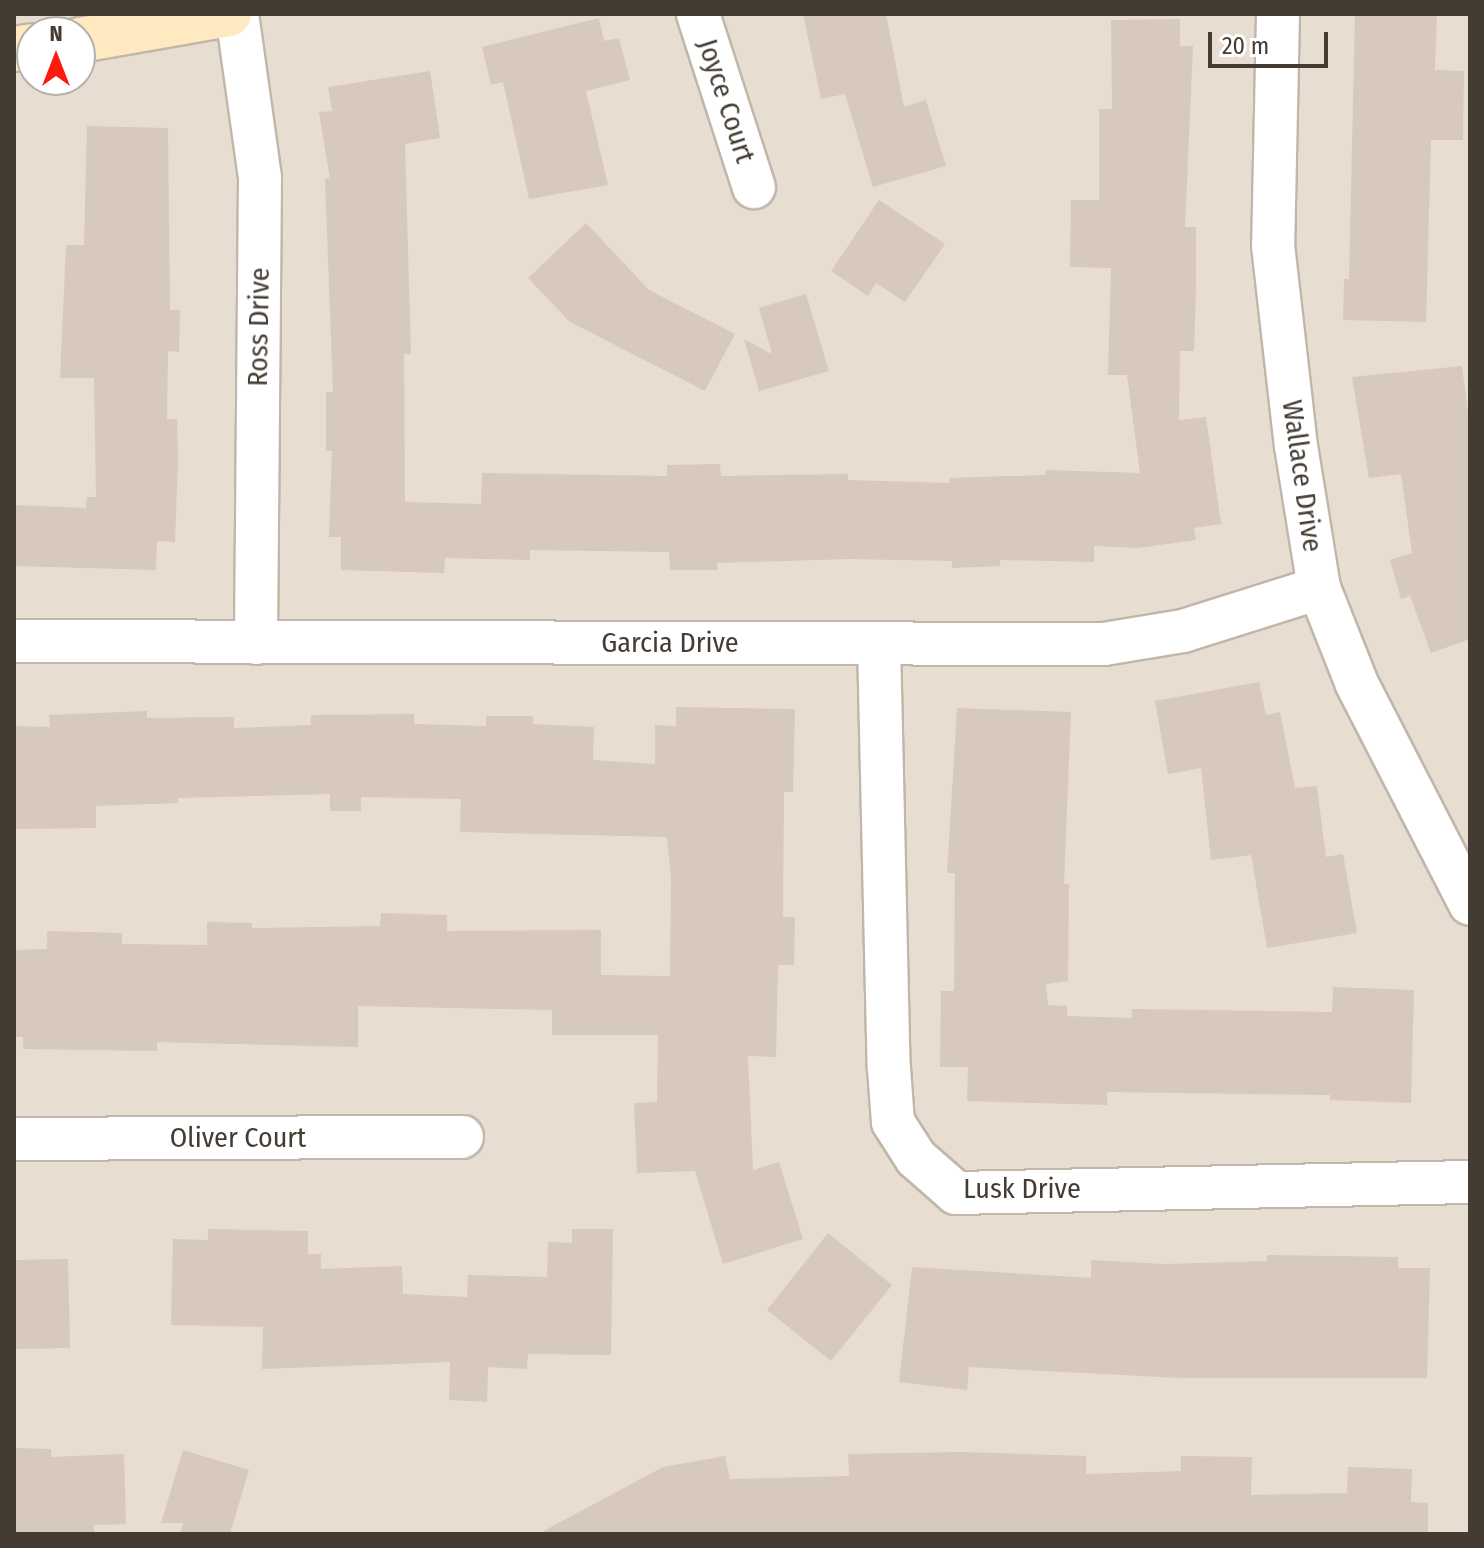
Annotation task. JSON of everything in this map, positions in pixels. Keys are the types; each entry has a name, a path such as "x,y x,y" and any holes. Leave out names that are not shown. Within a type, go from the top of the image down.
{"street":[{"path":"96,37 229,14"},
{"name":"Ross Drive","path":"237,14 260,178 256,643"},
{"name":"Joyce Court","path":"698,14 754,187"},
{"name":"Wallace Drive","path":"1278,14 1273,245 1296,446 1319,588 1357,684 1470,904"},
{"name":"Garcia Drive","path":"14,641 1104,644 1183,631 1319,588"},
{"name":"Lusk Drive","path":"879,643 889,1068 893,1122 916,1158 956,1193 1470,1182"},
{"name":"Oliver Court","path":"14,1139 462,1137"}],"shaded area":[{"path":"14,14 1470,14 1470,1534 14,1534"}],"building":[{"path":"803,14 886,14 904,107 926,100 946,166 873,187 845,94 821,99"},
{"path":"1355,14 1437,14 1435,70 1464,71 1463,140 1431,140 1426,322 1343,320 1344,279 1349,279"},
{"path":"599,18 604,41 619,38 630,80 586,91 608,185 529,199 503,82 491,85 482,47"},
{"path":"1180,19 1180,46 1193,46 1185,227 1196,227 1196,289 1194,351 1180,351 1179,420 1206,417 1221,524 1194,528 1196,540 1138,548 1094,546 1094,562 1000,560 1000,566 952,568 952,561 849,559 717,563 717,570 670,570 669,552 530,550 530,560 445,558 444,573 341,570 341,537 329,537 332,451 326,451 326,392 333,392 325,179 330,179 319,112 332,111 328,87 430,71 440,138 405,144 411,354 404,354 405,502 481,504 482,473 667,476 667,465 720,464 721,476 848,474 848,480 950,483 949,478 1045,475 1046,470 1140,473 1127,375 1108,375 1111,268 1070,267 1071,200 1099,200 1099,109 1112,109 1111,20"},
{"path":"87,126 168,128 170,310 180,310 179,352 168,351 167,419 177,419 178,461 175,542 157,541 156,570 14,566 14,505 86,508 87,497 96,497 94,378 60,378 66,245 84,245"},
{"path":"879,200 945,244 905,302 876,283 868,296 831,271"},
{"path":"586,223 649,290 735,334 705,391 570,322 528,278"},
{"path":"806,294 829,371 759,391 744,339 772,354 759,308"},
{"path":"1462,366 1470,428 1470,639 1431,653 1410,596 1401,599 1390,560 1412,553 1401,474 1369,478 1352,377"},
{"path":"1259,682 1266,715 1280,712 1295,788 1317,786 1326,857 1343,854 1357,933 1267,948 1251,855 1211,860 1201,768 1168,774 1155,701"},
{"path":"676,707 795,709 793,792 784,792 783,917 795,917 794,965 778,965 776,1057 748,1056 753,1170 779,1162 803,1239 723,1264 695,1171 637,1173 634,1103 657,1102 658,1035 552,1035 552,1010 358,1006 358,1047 157,1042 157,1051 23,1049 23,1037 14,1037 14,950 47,949 47,931 122,933 122,944 207,945 207,922 252,923 252,928 380,926 381,913 447,915 447,931 601,930 601,975 670,976 671,878 667,837 460,832 461,799 361,797 361,811 330,811 330,794 178,798 178,803 96,806 96,828 14,829 14,726 50,727 49,715 147,711 147,718 234,717 234,728 311,725 311,715 414,714 414,724 486,726 486,716 533,716 533,724 594,727 593,760 655,764 655,725 676,726"},
{"path":"957,708 1071,712 1064,884 1069,884 1068,981 1046,984 1048,1005 1067,1006 1067,1016 1132,1018 1132,1009 1332,1012 1333,987 1414,990 1411,1103 1330,1100 1330,1095 1107,1092 1107,1105 967,1101 968,1067 940,1067 941,991 954,991 955,873 947,873"},
{"path":"208,1229 308,1231 308,1254 321,1254 321,1269 402,1266 403,1294 467,1297 468,1275 547,1277 548,1242 572,1243 572,1229 613,1229 611,1355 528,1354 527,1369 488,1367 487,1402 449,1400 450,1362 262,1369 263,1327 171,1325 173,1239 208,1240"},
{"path":"828,1233 892,1285 831,1361 767,1310"},
{"path":"1267,1255 1398,1257 1398,1268 1430,1268 1427,1378 1179,1378 969,1367 967,1390 899,1382 912,1267 1091,1278 1091,1260 1164,1264 1267,1261"},
{"path":"68,1259 70,1348 14,1349 14,1260"},
{"path":"14,1448 51,1449 51,1457 124,1454 126,1524 94,1525 94,1534 14,1534"},
{"path":"183,1450 249,1470 230,1534 180,1534 183,1523 161,1523"},
{"path":"960,1452 1086,1456 1086,1474 1181,1471 1181,1456 1252,1457 1251,1495 1347,1493 1348,1467 1412,1469 1411,1502 1428,1503 1428,1534 538,1534 663,1467 725,1456 730,1479 849,1476 848,1454"}]}
